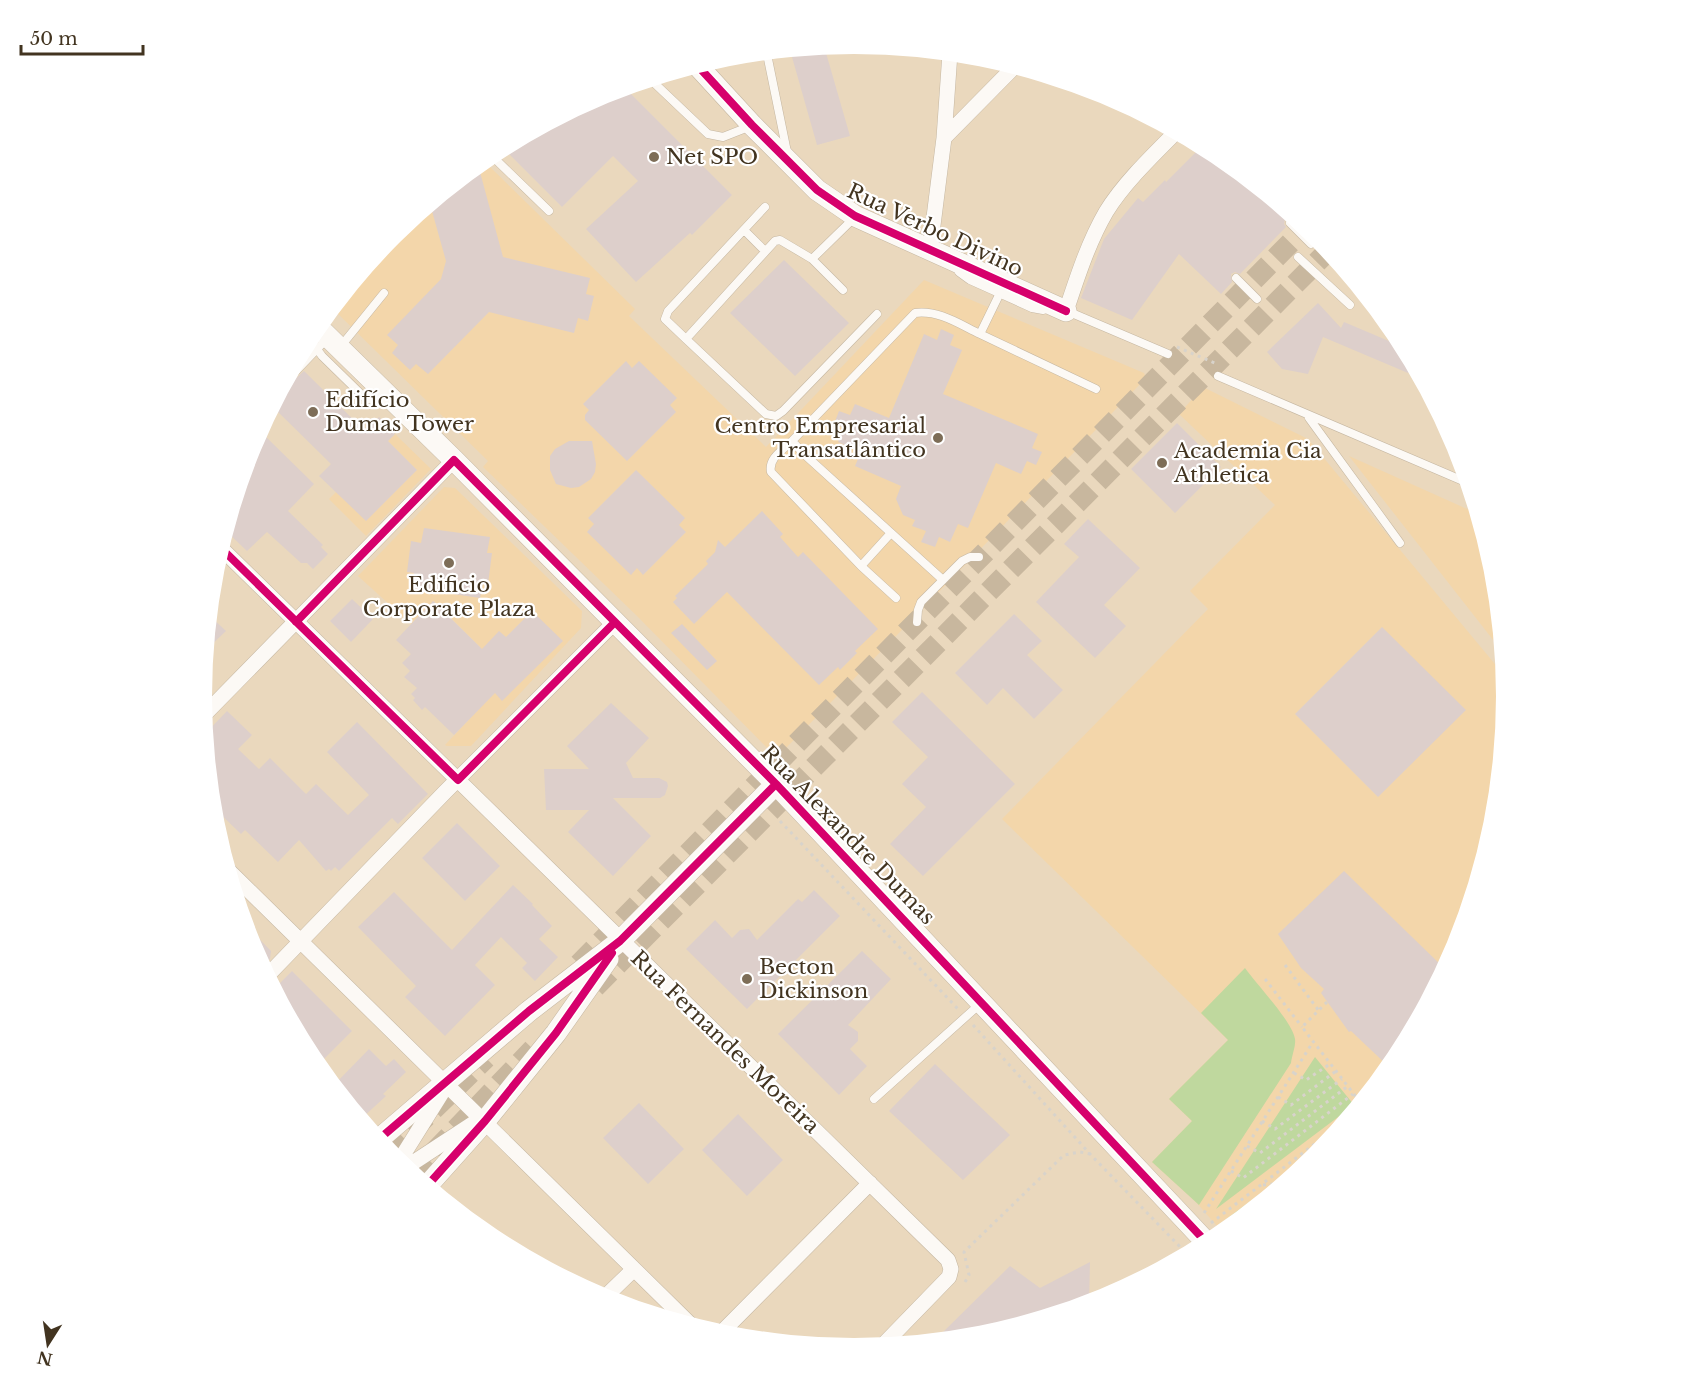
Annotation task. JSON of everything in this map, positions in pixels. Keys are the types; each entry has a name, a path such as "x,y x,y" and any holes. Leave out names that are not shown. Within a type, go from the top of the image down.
{"street":[{"path":"937,252 949,61"},
{"name":"Rua Verbo Divino","path":"703,72 817,190 855,216 1066,311"},
{"path":"944,138 1008,73"},
{"path":"1066,311 1089,246 1107,211 1145,163 1170,138"},
{"name":"Rua Alexandre Dumas","path":"325,338 390,396 776,784 1201,1236"},
{"path":"212,707 454,460"},
{"name":"Rua Fernandes Moreira","path":"228,555 948,1260 951,1269 949,1277 891,1337"},
{"path":"273,970 615,622"},
{"path":"385,1134 529,1011 620,941 776,784"},
{"path":"239,881 300,942 487,1116 680,1314"},
{"path":"432,1181 556,1033 620,941"},
{"path":"403,1153 448,1080"},
{"path":"413,1163 487,1116"},
{"path":"728,1326 870,1183"},
{"path":"612,1290 634,1269"}],"lane":[{"path":"769,59 789,162"},
{"path":"656,85 708,134 723,137 752,125"},
{"path":"498,162 549,211"},
{"path":"765,207 668,311 665,319 766,414 776,416 877,314"},
{"path":"812,259 855,216"},
{"path":"744,230 765,251"},
{"path":"686,339 775,241 780,240 812,259 843,290"},
{"path":"937,252 970,280 1032,308 1066,311"},
{"path":"1298,257 1350,304"},
{"path":"1236,278 1257,298"},
{"path":"980,334 1000,293"},
{"path":"311,354 325,338 384,294"},
{"path":"896,598 861,566 771,472 771,460 915,313 928,311 938,314 1096,389"},
{"name":"Rua Verbo Divino","path":"1066,311 1165,353"},
{"path":"1218,376 1457,478"},
{"path":"1308,416 1400,543"},
{"path":"792,441 943,580"},
{"path":"861,566 891,533"},
{"path":"917,621 921,602 962,561 970,557 979,557"},
{"path":"874,1099 981,1003"}],"path":[{"path":"1165,353 1178,346 1233,370 1232,382"},
{"path":"780,821 966,1017 1091,1155 1181,1248"},
{"path":"1284,965 1318,1011"},
{"path":"1265,979 1355,1096"},
{"path":"1302,1028 1327,1002"},
{"path":"1204,1212 1313,1042"},
{"path":"1293,1073 1306,1080 1330,1064"},
{"path":"1278,1097 1291,1105 1336,1071"},
{"path":"1262,1121 1275,1129 1342,1079"},
{"path":"1247,1146 1260,1153 1348,1086"},
{"path":"1231,1171 1243,1178 1353,1094"},
{"path":"1219,1223 1261,1185 1308,1149"},
{"path":"962,1288 969,1275 964,1252 1064,1155 1080,1152 1091,1155"},
{"path":"1261,1185 1270,1184"}],"shaded area":[{"path":"490,167 635,309 629,316 766,447 924,280 1144,373 1146,378 783,751 773,754 636,615 483,467 488,461 338,314 371,273 430,213"},
{"path":"1203,387 1308,439 1494,664 1496,696 1490,780 1474,862 1447,942 1429,980 1387,1053 1336,1119 1277,1179 1216,1225 1196,1202 1152,1162 1192,1121 1169,1099 1228,1040 1002,819 1208,609 1190,591 1275,505 1179,414"},
{"path":"395,434 431,469 366,536 329,499"},
{"path":"1349,456 1467,509 1483,571 1493,639"},
{"path":"444,487 455,488 582,611 581,628 471,746 445,745 480,708 450,678 480,647 434,601 411,624 358,576"}],"green space":[{"path":"1245,968 1288,1023 1295,1039 1294,1048 1291,1063 1199,1205 1152,1162 1192,1121 1169,1099 1228,1040 1201,1013"},
{"path":"1315,1057 1351,1101 1337,1118 1216,1209"}],"building":[{"path":"827,55 850,136 817,145 792,57"},
{"path":"631,94 732,195 692,235 690,233 636,282 586,229 638,181 613,156 562,207 509,154 570,120"},
{"path":"1195,153 1277,213 1285,220 1286,227 1240,274 1235,272 1231,274 1232,282 1221,294 1179,254 1132,320 1081,298 1104,239 1138,198 1143,202 1165,180 1166,182"},
{"path":"481,174 503,257 590,278 586,294 594,296 588,321 578,318 574,333 489,312 428,374 416,364 410,370 392,353 398,345 387,335 441,279 446,261 432,211"},
{"path":"784,260 849,323 795,376 730,313"},
{"path":"1318,303 1341,328 1344,322 1388,341 1408,373 1323,337 1308,374 1282,369 1267,352"},
{"name":"Centro Empresarial Transatlântico","path":"941,329 954,335 950,345 962,350 943,394 1038,434 1032,448 1042,452 1036,465 1027,461 1021,474 996,463 968,528 958,524 950,542 939,537 935,547 921,542 926,531 912,526 915,520 903,515 896,499 901,486 855,466 861,452 838,442 844,428 834,424 839,411 850,415 855,404 889,418 924,334 937,340"},
{"path":"626,361 632,368 639,361 677,398 670,405 676,412 627,461 585,420 585,415 589,410 583,404"},
{"path":"304,371 365,431 379,417 395,434 388,441 417,470 366,521 319,476 331,464 278,412 296,378"},
{"path":"1177,423 1221,467 1175,513 1131,469"},
{"path":"266,437 314,484 288,511 323,545 321,547 328,554 313,569 307,563 301,563 267,532 247,551 232,536"},
{"path":"569,441 592,441 595,472 591,479 579,487 571,488 556,484 550,470 550,456 555,449"},
{"path":"636,470 685,518 679,525 686,532 643,575 637,568 631,575 587,532 594,524 588,518"},
{"path":"762,511 783,534 780,537 798,557 803,552 878,629 855,651 857,653 840,670 838,667 819,685 727,592 694,624 673,602 677,598 675,596 708,564 706,561 715,552 718,540 725,547"},
{"path":"1088,519 1140,568 1104,605 1126,626 1095,658 1036,602 1079,557 1064,544"},
{"name":"Edificio Corporate Plaza","path":"424,528 490,537 487,553 492,553 488,584 483,583 480,598 412,588 414,573 407,572 411,541 421,543"},
{"path":"352,599 373,619 351,642 330,621"},
{"path":"433,601 482,649 499,631 506,637 532,611 563,641 502,701 495,693 454,735 425,707 422,710 413,700 415,698 411,694 417,688 404,677 410,671 402,663 411,654 396,640"},
{"path":"1014,614 1042,641 1027,655 1063,690 1034,719 1003,688 987,705 955,673"},
{"path":"216,622 226,631 214,642"},
{"path":"682,624 717,661 707,670 671,633"},
{"path":"1382,627 1466,710 1378,797 1295,714"},
{"path":"922,692 1015,784 923,876 890,844 926,807 902,784 928,757 892,722"},
{"path":"611,703 649,738 626,763 633,778 659,778 667,782 668,786 665,795 660,798 613,798 651,836 613,876 568,832 589,810 546,810 544,769 589,769 567,746"},
{"path":"227,711 252,735 238,749 259,769 270,758 306,794 316,784 348,815 369,795 327,752 357,722 428,794 398,824 392,818 339,871 335,867 331,871 329,869 326,871 299,840 278,862 245,830 241,834 223,817 217,780 213,726"},
{"path":"457,823 500,866 465,901 422,858"},
{"path":"1344,871 1438,962 1409,1017 1382,1060 1351,1031 1349,1032 1321,993 1324,989 1301,968 1278,934"},
{"path":"513,885 552,926 539,939 558,957 535,981 522,968 527,963 501,937 475,965 495,985 445,1036 405,997 416,986 358,927 394,892 452,950"},
{"name":"Becton Dickinson","path":"814,890 840,916 747,1009 686,949 715,920 732,938 740,930 749,929 757,940 798,899 802,902"},
{"path":"259,938 271,951 269,960"},
{"name":"Becton Dickinson","path":"862,951 891,979 848,1025 858,1032 858,1041 850,1049 867,1066 839,1095 778,1034"},
{"path":"292,971 352,1031 324,1059 298,1017 280,983"},
{"path":"369,1049 386,1066 394,1059 406,1072 383,1094 386,1096 367,1114 339,1080"},
{"path":"935,1064 1010,1135 963,1180 889,1111"},
{"path":"639,1103 684,1149 648,1184 603,1138"},
{"path":"738,1114 783,1160 747,1196 702,1150"},
{"path":"1090,1262 1089,1293 1020,1316 943,1332 1010,1266 1040,1288"}],"tunnel":[{"path":"579,964 1299,234"},
{"path":"595,987 1322,258"},
{"path":"419,1168 533,1049"},
{"path":"396,1146 486,1058"}],"cycle path":[{"path":"703,72 817,190 855,216 1066,311"},
{"path":"296,622 454,460 776,784 1200,1236"},
{"path":"228,554 458,780 615,622"},
{"path":"385,1134 529,1011 620,941 776,784"},
{"path":"432,1181 485,1121 556,1033 612,953"}],"place":[{"name":"Net SPO","path":"654,157"},
{"name":"Edifício Dumas Tower","path":"313,412"},
{"name":"Centro Empresarial Transatlântico","path":"938,438"},
{"name":"Academia Cia Athletica","path":"1162,463"},
{"name":"Edificio Corporate Plaza","path":"449,563"},
{"name":"Becton Dickinson","path":"747,979"}]}
